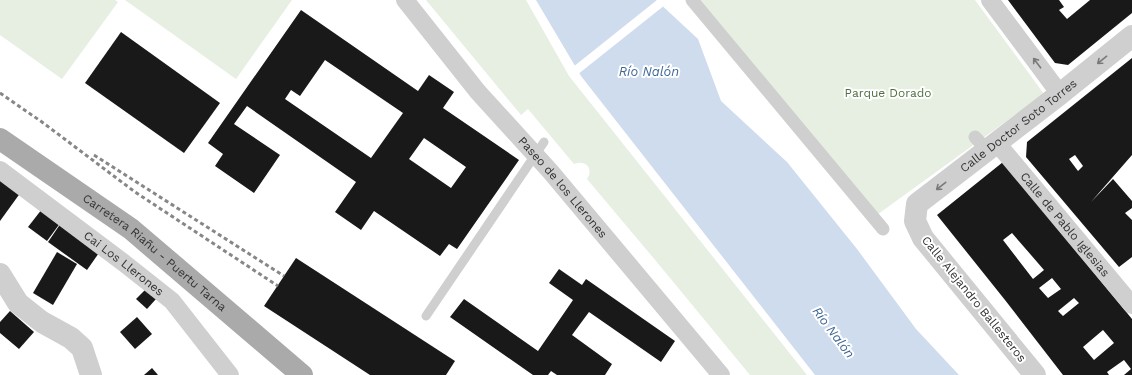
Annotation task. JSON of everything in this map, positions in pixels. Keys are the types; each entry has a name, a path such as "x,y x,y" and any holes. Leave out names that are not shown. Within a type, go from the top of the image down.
{"main road":[{"name":"Carretera Riañu - Puertu Tarna","path":"0,139 131,229 302,375"}],"street":[{"name":"Paseo de los Llerones","path":"405,0 478,92 539,148 721,375"},
{"path":"692,0 883,228"},
{"path":"990,0 1060,94"},
{"name":"Calle Doctor Soto Torres","path":"915,221 917,204 986,144 1060,94 1132,36"},
{"name":"Calle de Pablo Iglesias","path":"986,144 1132,305"},
{"name":"Cai Los Llerones","path":"0,170 172,301 230,375"},
{"name":"Calle Alejandro Ballesteros","path":"915,221 923,238 1035,375"},
{"path":"0,274 18,303 42,322 71,338 82,348 91,375"}],"lane":[{"path":"426,316 539,148"}],"green space":[{"path":"0,0 115,0 118,2 62,79 0,35"},
{"path":"125,0 292,0 236,79"},
{"path":"426,0 526,0 569,76 807,375 750,375 587,179 590,172 588,166 582,163 574,164 528,109 521,115"},
{"name":"Parque Dorado","path":"687,0 975,0 1044,94 874,217"}],"water":[{"name":"Río Nalón","path":"536,0 656,0 698,39 721,101 787,162 857,249 916,329 959,375 815,375 581,76"}],"pier":[{"path":"657,0 665,5 577,75 573,67"}],"building":[{"path":"1008,0 1059,0 1064,7 1059,10 1067,19 1090,0 1132,0 1132,13 1068,65 1055,63"},
{"path":"301,10 418,91 429,75 454,92 443,108 519,160 457,249 449,244 440,256 374,211 361,230 335,212 356,182 247,106 234,124 280,155 254,193 215,166 223,154 208,143","holes":["325,60 403,113 371,158 285,99 291,90 300,96","424,138 466,167 451,188 409,159"]},
{"path":"121,32 220,103 184,153 85,83"},
{"path":"1132,58 1132,155 1091,202 1113,179 1132,201 1132,208 1125,213 1132,220 1132,257 1119,267 1026,157 1027,142","holes":["1075,155 1083,166 1078,171 1069,159"]},
{"path":"1003,162 1132,319 1132,375 1124,375 1131,369 1124,360 1107,372 1109,375 1063,375 937,215","holes":["1012,233 1044,270 1033,279 1003,240","1052,278 1061,289 1048,298 1039,288","1074,298 1079,303 1063,316 1058,311","1103,330 1114,343 1094,360 1083,347"]},
{"path":"0,178 21,192 0,221"},
{"path":"42,209 61,222 47,241 28,227"},
{"path":"61,223 101,250 87,270 48,242"},
{"path":"57,252 77,264 53,305 33,293"},
{"path":"296,258 455,361 446,375 370,375 264,306"},
{"path":"559,269 582,285 586,279 675,341 661,362 589,312 572,335 612,364 605,375 557,375 551,371 548,375 533,375 450,317 464,299 538,351 573,300 549,283"},
{"path":"146,289 156,299 147,309 136,299"},
{"path":"10,311 34,332 19,349 0,333 0,322"},
{"path":"137,317 152,334 135,349 120,332"},
{"path":"152,368 158,375 144,375"}],"railway":[{"path":"0,93 42,122 135,192 278,286"},
{"path":"94,155 284,276"}]}
